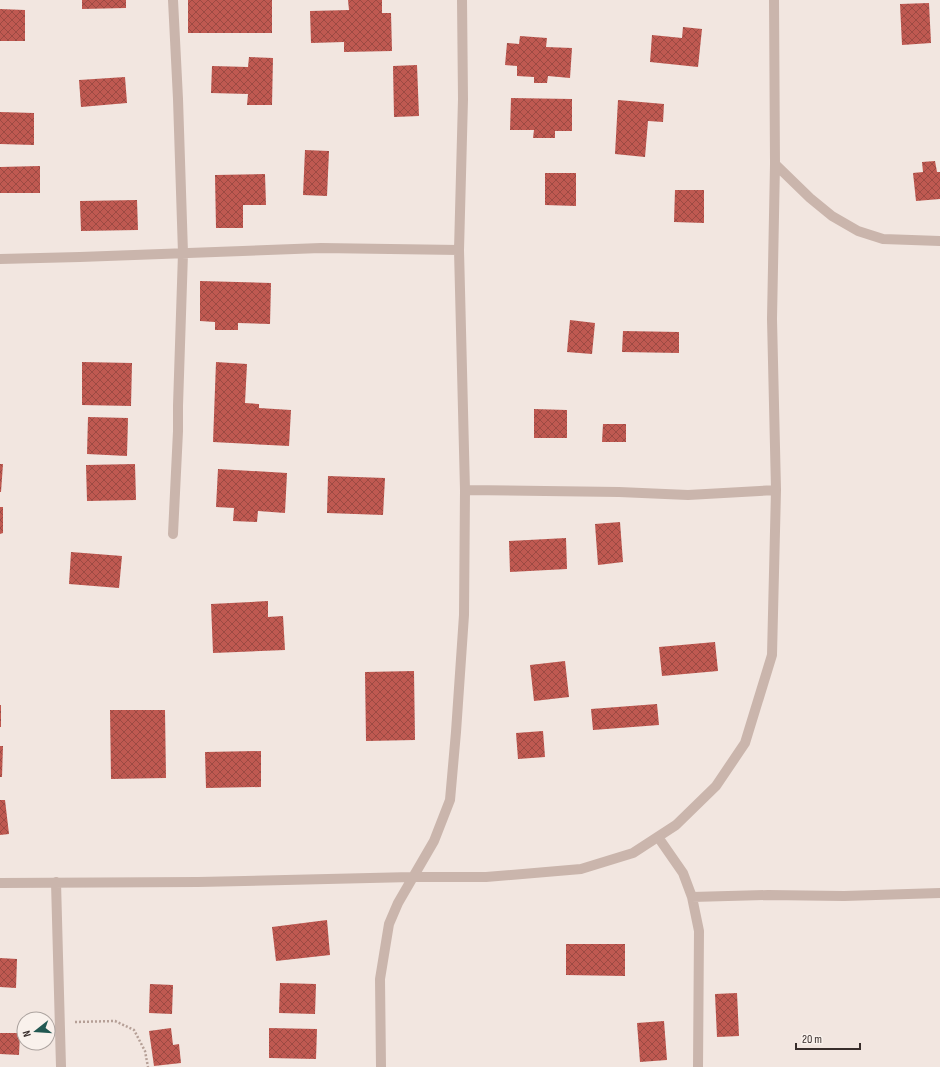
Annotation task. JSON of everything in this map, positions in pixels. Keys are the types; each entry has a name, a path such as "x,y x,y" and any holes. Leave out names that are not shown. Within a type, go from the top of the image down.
{"street":[{"path":"173,0 183,253 178,431 173,534"},
{"path":"381,1067 380,979 388,924 398,903 434,841 450,800 456,732 464,615 465,490 459,250 462,0"},
{"path":"0,883 198,882 486,877 581,869 633,853 676,825 716,786 745,743 772,655 776,490 772,319 775,164 774,0"},
{"path":"775,164 810,198 832,216 858,231 883,239 940,241"},
{"path":"0,258 80,257 321,248 459,250"},
{"path":"465,490 620,492 688,496 776,490"},
{"path":"658,837 683,873 692,897 699,931 698,1067"},
{"path":"56,882 61,1067"},
{"path":"692,897 768,895 844,896 940,893"}],"path":[{"path":"60,1022 115,1021 134,1030 144,1051 148,1067"}],"building":[{"path":"82,0 126,0 126,8 82,9"},
{"path":"188,0 272,0 272,33 188,33"},
{"path":"348,0 382,0 382,13 391,13 392,51 344,52 344,42 311,43 310,11 349,10"},
{"path":"929,3 931,43 902,45 900,4"},
{"path":"0,9 25,10 25,41 0,41"},
{"path":"683,27 702,29 698,67 650,62 652,35 682,38"},
{"path":"520,36 547,38 546,47 572,48 570,78 548,76 547,83 534,83 534,77 517,76 517,66 505,65 507,43 519,44"},
{"path":"249,57 273,58 272,105 247,105 248,94 211,93 212,66 248,67"},
{"path":"417,65 419,116 394,117 393,66"},
{"path":"125,77 127,103 81,107 79,80"},
{"path":"511,98 572,99 572,131 555,131 555,138 533,138 534,130 510,130"},
{"path":"618,100 664,104 663,122 648,121 645,157 615,154"},
{"path":"0,112 34,113 34,145 0,144"},
{"path":"305,150 329,151 327,196 303,195"},
{"path":"935,161 937,172 940,172 940,199 916,201 913,173 923,172 922,162"},
{"path":"40,166 40,193 0,193 0,167"},
{"path":"545,173 576,173 576,206 545,205"},
{"path":"265,174 266,205 243,205 243,228 216,228 215,175"},
{"path":"675,190 704,190 704,223 674,222"},
{"path":"137,200 138,230 81,231 80,201"},
{"path":"200,281 271,283 270,324 238,323 238,330 215,330 215,322 200,321"},
{"path":"570,320 595,323 592,354 567,352"},
{"path":"623,331 679,332 679,353 622,352"},
{"path":"82,362 132,363 131,406 82,405"},
{"path":"216,362 247,364 245,403 259,404 259,408 291,410 289,446 213,442"},
{"path":"534,409 567,410 567,438 534,438"},
{"path":"88,417 128,418 127,456 87,454"},
{"path":"603,424 626,424 626,442 602,442"},
{"path":"0,464 3,464 1,492 0,492"},
{"path":"135,464 136,500 87,501 86,465"},
{"path":"218,469 287,473 285,513 258,511 257,522 233,521 234,508 216,507"},
{"path":"328,476 385,478 383,515 327,513"},
{"path":"0,507 3,507 3,533 0,534"},
{"path":"620,522 623,562 598,565 595,524"},
{"path":"566,538 567,569 510,572 509,541"},
{"path":"71,552 122,556 119,588 69,584"},
{"path":"268,601 268,617 283,616 285,650 213,653 211,604"},
{"path":"715,642 718,671 662,676 659,647"},
{"path":"565,661 569,697 534,701 530,665"},
{"path":"414,671 415,740 366,741 365,672"},
{"path":"657,704 659,725 593,730 591,709"},
{"path":"1,705 1,727 0,727"},
{"path":"110,710 165,710 166,778 111,779"},
{"path":"543,731 545,757 518,759 516,733"},
{"path":"0,746 3,746 2,777 0,777"},
{"path":"261,751 261,787 206,788 205,752"},
{"path":"0,800 5,800 9,834 0,835"},
{"path":"327,920 330,955 276,961 272,927"},
{"path":"566,944 625,944 625,976 566,975"},
{"path":"0,958 17,959 16,988 0,987"},
{"path":"280,983 316,984 315,1014 279,1013"},
{"path":"150,984 173,985 172,1014 149,1013"},
{"path":"737,993 739,1036 717,1037 715,994"},
{"path":"664,1021 667,1060 640,1062 637,1023"},
{"path":"171,1028 173,1045 179,1044 181,1063 154,1066 149,1031"},
{"path":"269,1028 317,1029 316,1059 269,1058"},
{"path":"0,1033 16,1033 16,1051 19,1051 19,1055 0,1054"}]}
